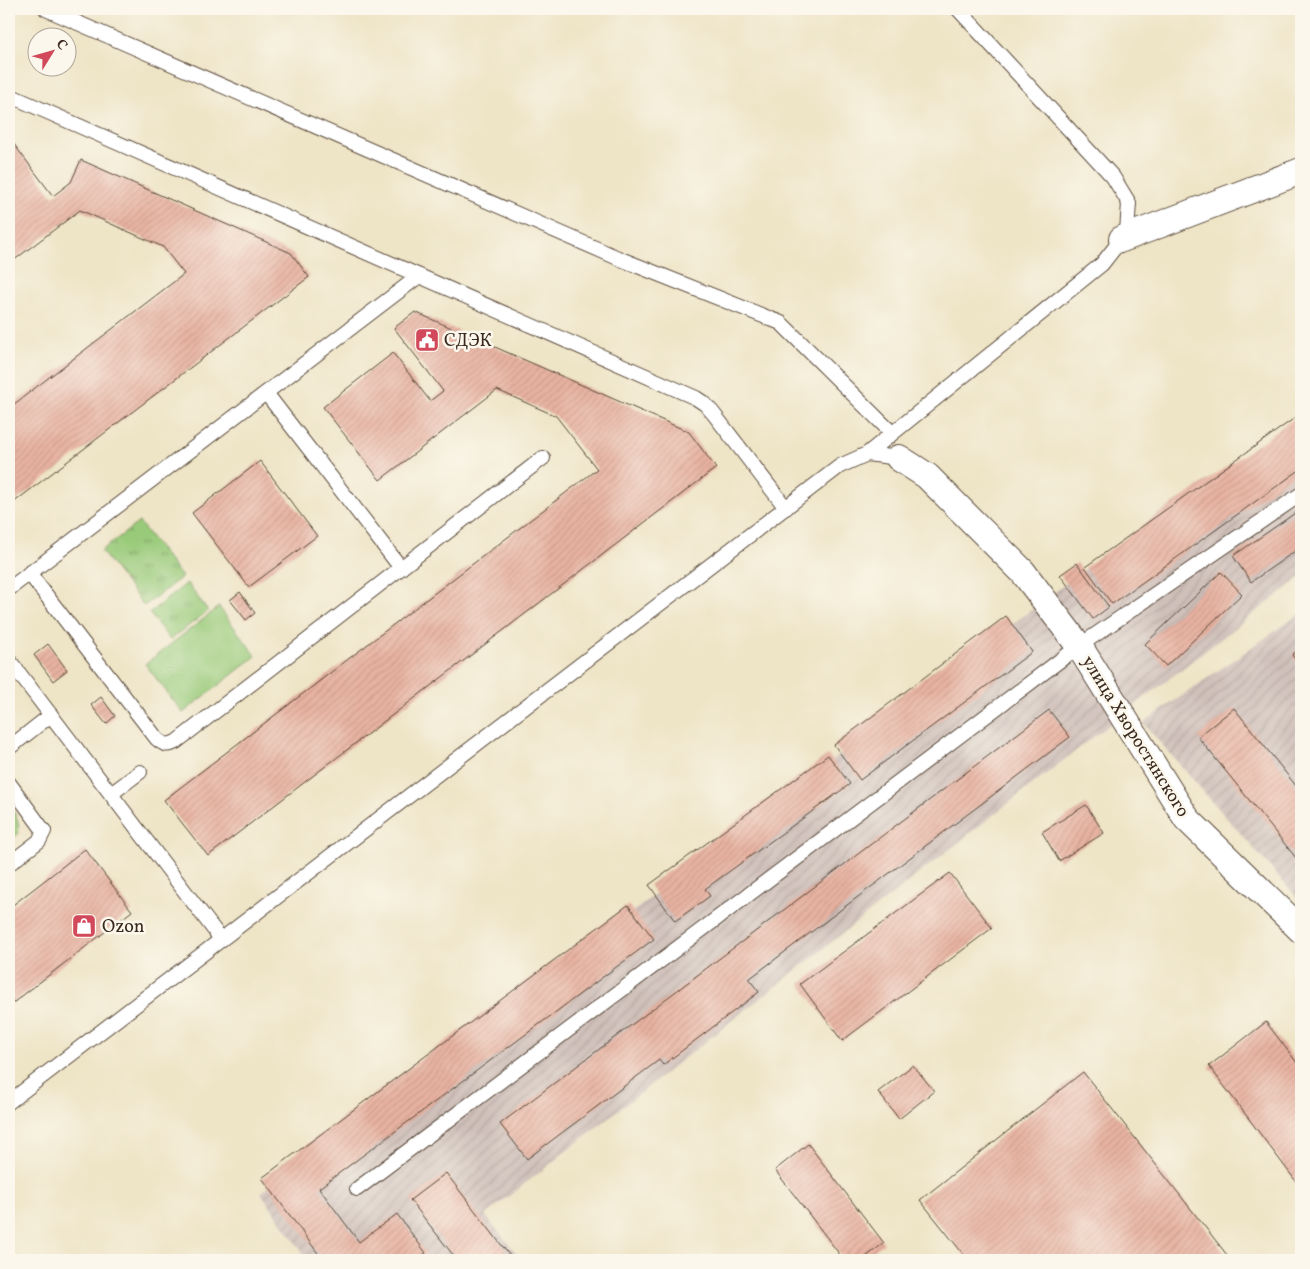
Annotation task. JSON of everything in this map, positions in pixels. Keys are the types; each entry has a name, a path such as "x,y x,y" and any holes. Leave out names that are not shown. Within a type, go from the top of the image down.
{"street":[{"path":"1122,239 1301,171"},
{"name":"улица Хворостянского","path":"899,458 927,476 1023,572 1079,646 1187,819 1301,930"}],"lane":[{"path":"46,9 618,258 781,323 892,433"},
{"path":"9,1102 840,466 867,454 1102,264 1127,232 1129,203 1113,177 958,9"},
{"path":"9,95 696,398 705,404 786,508"},
{"path":"9,589 419,276"},
{"path":"266,393 401,568"},
{"path":"867,454 899,458"},
{"path":"29,573 158,739 163,744 170,744 176,742 543,458"},
{"path":"357,1189 1079,646 1301,494"},
{"path":"9,660 221,938"},
{"path":"9,748 51,715"},
{"path":"111,794 140,772"},
{"path":"9,783 44,831 39,841 9,864"}],"shaded area":[{"path":"1301,420 1301,577 1016,797 485,1215 522,1260 308,1260 261,1193 1158,514"},
{"path":"1301,613 1301,902 1143,723"}],"green space":[{"path":"139,522 182,577 144,606 101,551"},
{"path":"187,583 208,611 170,640 149,613"},
{"path":"219,607 256,656 183,713 145,664"},
{"path":"9,806 16,816 19,826 18,834 9,842"}],"building":[{"path":"13,143 53,196 71,182 81,160 291,253 309,277 9,506 9,408 184,274 163,247 80,210 9,264 9,146"},
{"path":"415,312 689,432 716,468 208,856 164,800 597,469 556,416 497,390 380,480 323,407 393,353 430,401 443,391 394,328"},
{"path":"1299,415 1301,418 1301,469 1112,604 1085,567"},
{"path":"260,461 317,536 249,587 192,513"},
{"path":"1301,509 1301,547 1251,582 1233,556"},
{"path":"1077,563 1109,607 1093,619 1060,575"},
{"path":"1221,572 1242,594 1166,666 1145,644"},
{"path":"240,592 255,613 246,620 230,600"},
{"path":"1006,616 1032,652 860,780 834,745"},
{"path":"48,644 67,670 53,681 34,655"},
{"path":"1301,648 1301,667 1292,655"},
{"path":"101,697 115,716 106,724 91,705"},
{"path":"1234,708 1301,792 1301,864 1198,737"},
{"path":"1049,710 1070,737 749,979 759,992 663,1065 659,1060 527,1159 500,1124"},
{"path":"828,755 850,784 705,889 710,896 675,921 649,885"},
{"path":"1086,805 1104,833 1059,861 1042,832"},
{"path":"85,849 132,911 9,1006 9,908"},
{"path":"950,873 992,928 842,1041 800,984"},
{"path":"628,905 654,939 319,1188 359,1242 397,1214 426,1253 419,1260 323,1260 262,1178"},
{"path":"1266,1022 1301,1068 1301,1188 1209,1066"},
{"path":"913,1065 934,1091 899,1119 878,1092"},
{"path":"1083,1072 1231,1260 968,1260 920,1200"},
{"path":"808,1144 884,1243 862,1260 844,1260 775,1170"},
{"path":"446,1173 513,1260 457,1260 410,1200"}],"place":[{"name":"СДЭК","path":"427,340"},
{"name":"Ozon","path":"84,926"}]}
